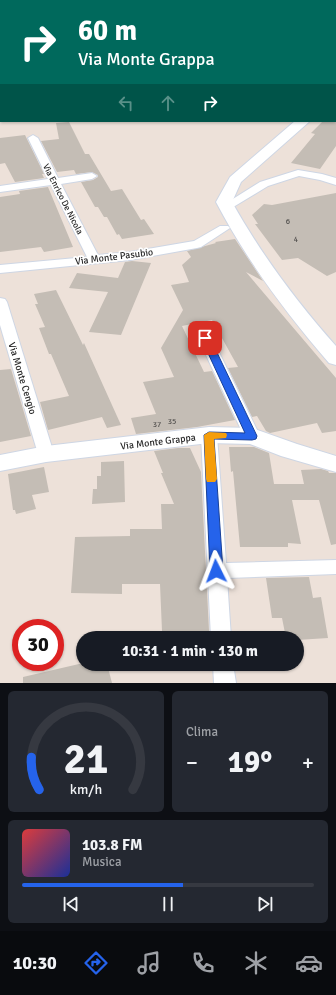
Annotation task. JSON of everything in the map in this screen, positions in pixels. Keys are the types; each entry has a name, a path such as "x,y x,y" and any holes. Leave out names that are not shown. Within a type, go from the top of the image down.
{"street":[{"path":"302,122 235,180 224,202 242,235 299,315 336,359"},
{"name":"Via Enrico De Nicola","path":"33,138 94,259"},
{"path":"226,207 264,184 298,173 322,177 336,182"},
{"path":"0,189 92,176"},
{"name":"Via Monte Pasubio","path":"0,269 130,256 197,244 224,228"},
{"name":"Via Monte Cengio","path":"0,302 46,454"},
{"path":"205,338 252,436"},
{"path":"209,435 220,631"},
{"name":"Via Monte Grappa","path":"0,463 46,454 209,435 252,436 289,450 336,464"},
{"path":"216,571 336,567"},
{"path":"224,671 225,683"}],"building":[{"path":"69,122 85,154 89,154 111,191 122,189 141,220 144,219 154,234 122,239 119,234 117,235 107,217 104,217 98,207 95,207 81,182 93,180 98,177 98,175 92,172 76,174 74,170 57,172 41,141 59,139 56,123"},
{"path":"322,122 336,122 336,146 320,169 291,163 315,134 311,133"},
{"path":"25,135 44,174 42,174 44,178 15,182 5,163 0,164 0,138"},
{"path":"48,187 73,247 44,252 41,247 0,252 0,197 20,194 19,191"},
{"path":"336,193 336,272 327,276 298,258 282,260 255,224 258,224 252,215 264,204 272,205"},
{"path":"235,239 263,281 246,272 336,378 336,431 322,433 317,423 270,433 266,431 257,416 252,417 228,368 238,367 212,320 182,326 204,372 212,371 235,420 197,427 136,434 131,418 156,414 143,382 174,377 161,348 183,310 171,285 189,282 182,265 191,257 187,251 216,243 215,242"},
{"path":"132,261 151,263 121,335 89,332 108,292 69,288 77,273 118,278 125,262"},
{"path":"56,290 83,345 84,343 121,425 107,428 102,417 48,430 40,402 69,396 51,354 49,354 39,328 45,327 35,304 38,304 34,294"},
{"path":"11,369 31,436 0,442 0,370"},
{"path":"229,447 254,447 269,453 274,484 304,484 301,470 321,469 328,471 329,473 336,473 336,544 331,545 319,500 292,500 301,544 288,543 288,547 240,547 233,471 231,472"},
{"path":"190,448 201,472 209,631 162,631 160,584 122,584 122,594 71,593 75,537 130,536 130,529 162,529 161,504 174,504 161,473 163,473 154,451"},
{"path":"124,461 125,502 92,504 93,489 97,489 97,476 101,476 101,462"},
{"path":"44,467 49,492 32,495 36,509 16,514 15,510 13,510 8,474"},
{"path":"309,577 313,598 321,597 328,638 304,640 304,631 285,631 282,618 272,618 266,578"},
{"path":"76,665 76,671 109,671 112,683 23,683 23,677 49,671 64,671 64,667"}],"slow traffic":[{"path":"211,479 209,435 222,435"}],"route":[{"path":"205,338 252,436 209,435 216,571"}]}
